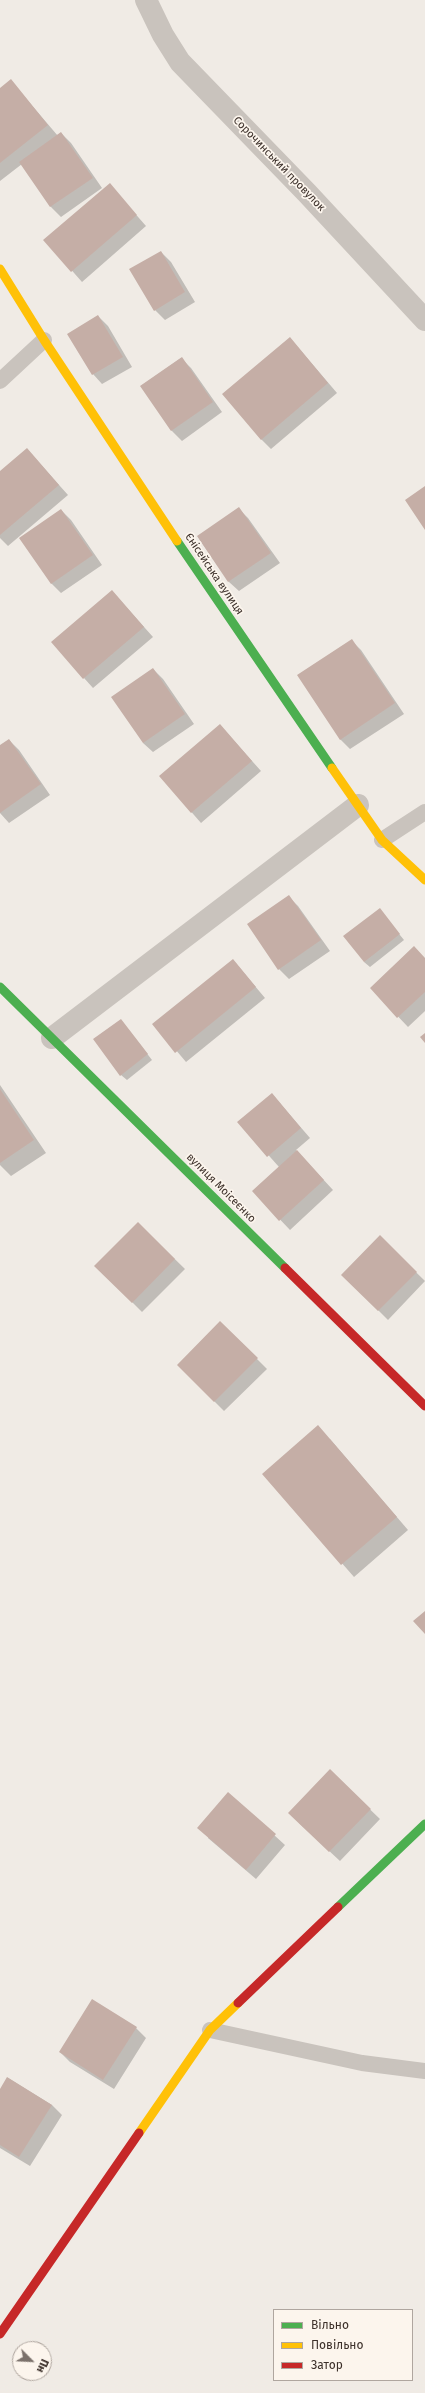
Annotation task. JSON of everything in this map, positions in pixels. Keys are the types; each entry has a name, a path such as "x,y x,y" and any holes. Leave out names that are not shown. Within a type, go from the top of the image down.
{"street":[{"name":"Сорочинський провулок","path":"146,0 163,35 180,62 307,193 425,320"},
{"name":"Єнісейська вулиця","path":"0,269 44,340 242,638 382,840 425,880"},
{"path":"52,1038 358,805"},
{"name":"вулиця Моісеєнко","path":"0,986 425,1406"},
{"path":"0,2334 210,2030 425,1824"}],"lane":[{"path":"0,381 44,340"},
{"path":"382,840 425,812"},
{"path":"210,2030 362,2063 425,2071"}],"building":[{"path":"11,79 48,125 0,163 0,88"},
{"path":"61,132 93,178 50,207 19,162"},
{"path":"110,183 137,215 71,272 43,240"},
{"path":"161,251 185,292 154,311 129,269"},
{"path":"98,315 123,357 92,375 67,334"},
{"path":"290,337 328,383 261,440 222,394"},
{"path":"182,357 213,402 171,431 140,386"},
{"path":"27,448 59,485 0,535 0,471"},
{"path":"425,486 425,530 405,500"},
{"path":"239,507 271,553 228,582 197,536"},
{"path":"61,509 93,555 51,584 19,538"},
{"path":"112,590 144,627 83,679 51,642"},
{"path":"352,639 395,703 340,740 297,675"},
{"path":"153,668 185,714 143,743 111,697"},
{"path":"220,724 252,761 191,813 159,776"},
{"path":"9,739 41,784 0,813 0,745"},
{"path":"289,895 321,940 278,970 247,924"},
{"path":"380,908 400,934 364,962 343,936"},
{"path":"414,946 425,958 425,992 397,1018 370,988"},
{"path":"233,959 256,987 175,1053 152,1024"},
{"path":"121,1019 148,1054 120,1076 93,1039"},
{"path":"425,1033 425,1043 420,1037"},
{"path":"0,1089 34,1140 0,1163"},
{"path":"272,1093 301,1128 267,1157 237,1122"},
{"path":"297,1150 324,1180 279,1221 252,1191"},
{"path":"138,1222 175,1259 132,1303 94,1266"},
{"path":"380,1235 417,1272 378,1311 341,1275"},
{"path":"220,1321 258,1358 214,1402 177,1365"},
{"path":"318,1425 397,1517 341,1565 262,1474"},
{"path":"425,1611 425,1634 413,1621"},
{"path":"330,1769 371,1809 329,1852 288,1813"},
{"path":"228,1792 276,1834 246,1870 197,1828"},
{"path":"92,1999 137,2027 103,2080 59,2052"},
{"path":"7,2077 52,2105 19,2157 0,2145 0,2089"}],"traffic: fast":[{"path":"177,541 332,768"},
{"path":"0,987 285,1268"},
{"path":"338,1907 425,1824"}],"traffic: slow":[{"path":"0,269 44,340 177,541"},
{"path":"332,768 382,840 425,880"},
{"path":"139,2133 210,2030 238,2003"}],"traffic: jam":[{"path":"285,1268 425,1406"},
{"path":"238,2003 338,1907"},
{"path":"0,2334 139,2133"}]}
